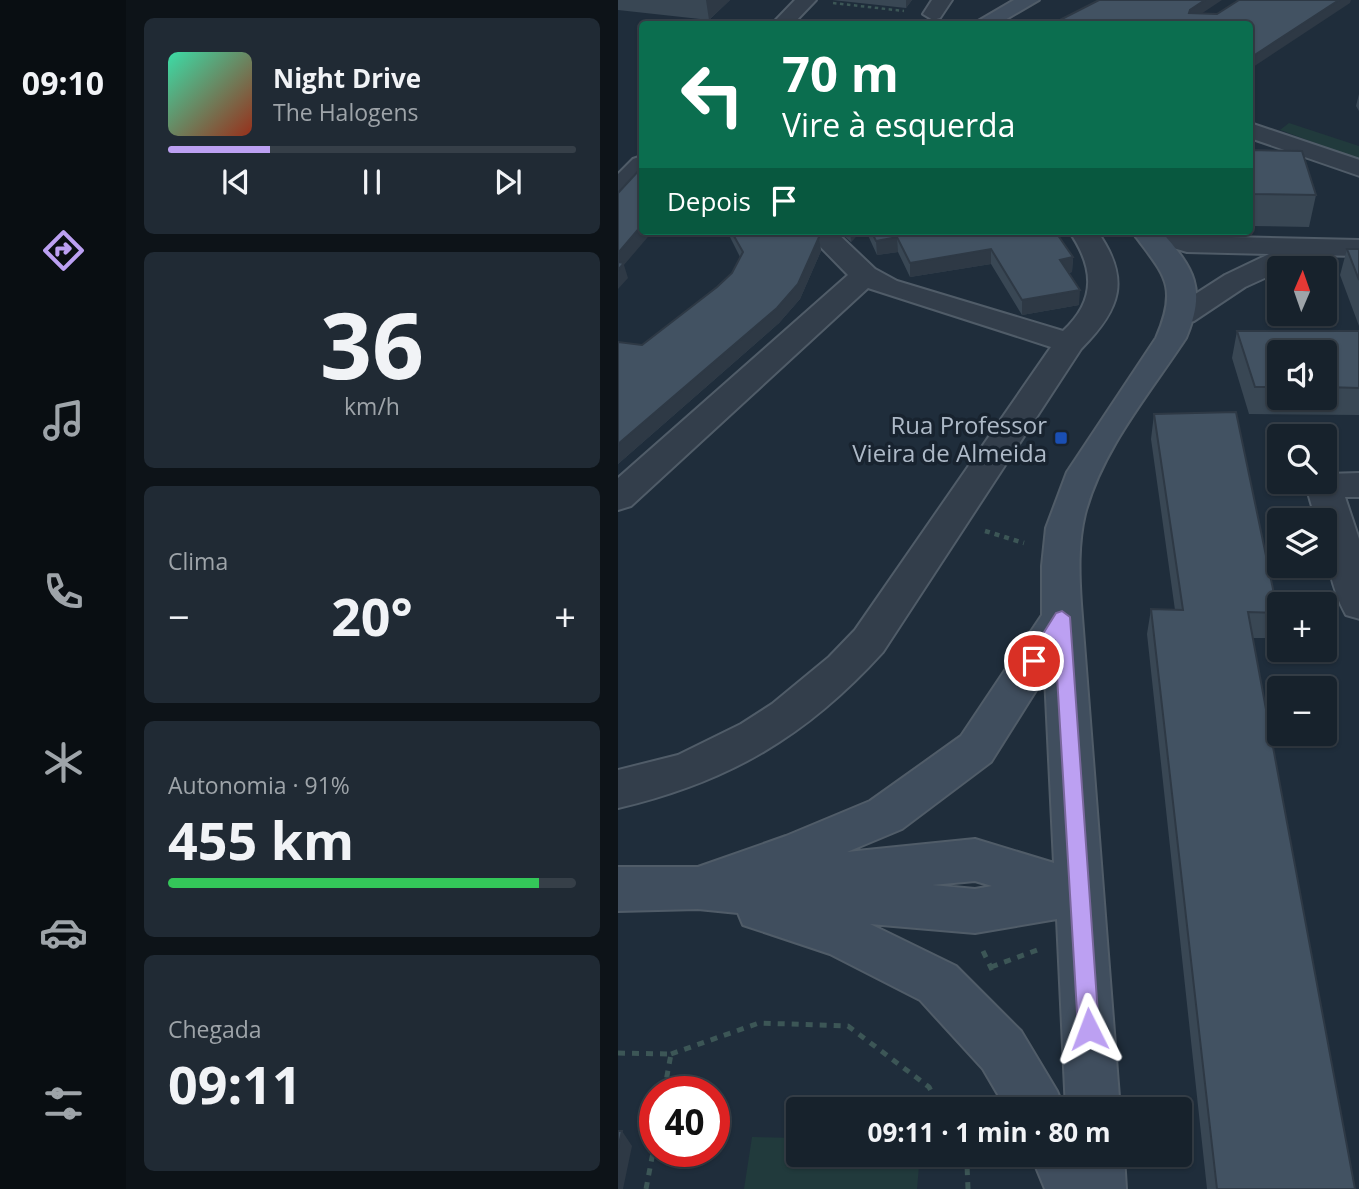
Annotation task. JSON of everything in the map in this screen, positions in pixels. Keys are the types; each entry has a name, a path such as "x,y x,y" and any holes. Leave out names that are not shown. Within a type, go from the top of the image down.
{"street":[{"path":"785,21 806,0"},
{"path":"989,21 1029,0"},
{"path":"1253,131 1359,169"},
{"path":"618,190 639,167"},
{"path":"823,235 865,275 902,292 1069,343"},
{"path":"618,789 659,780 724,757 806,702 851,662 885,621 1069,343 1091,324 1103,299 1105,278 1097,254 1085,235"},
{"path":"1149,235 1179,270 1183,291 1183,315"},
{"path":"1159,235 1187,244 1359,248"},
{"path":"1092,1097 1062,617 1061,545 1068,512 1076,490 1183,315 1235,281 1307,248"},
{"path":"618,498 865,275"},
{"path":"1359,485 1324,486 1359,605"},
{"path":"698,888 798,852 886,815 976,749 1062,617"},
{"path":"698,888 842,935 938,983 1002,1050 1030,1097"},
{"path":"618,889 698,888 975,911 1080,893"},
{"path":"1064,1167 1074,1189"},
{"path":"1097,1167 1098,1189"}],"path":[{"path":"806,0 938,7"},
{"path":"618,1054 671,1054 759,1023 848,1026 929,1087 934,1097"},
{"path":"667,1076 671,1054"},
{"path":"646,1189 650,1167"},
{"path":"967,1167 968,1189"}],"green space":[{"path":"1289,123 1359,146 1359,159 1280,130"},
{"path":"752,1137 786,1138 786,1167 919,1167 917,1189 744,1189"}],"building":[{"path":"1099,0 1205,0 1189,13 1217,14 1239,0 1339,0 1253,56 1253,21 1058,21"},
{"path":"1253,150 1302,151 1316,195 1253,194"},
{"path":"639,170 639,228 618,253 618,193"},
{"path":"733,235 819,237 798,284 777,308 618,444 618,342 642,345 717,287 732,273 743,252"},
{"path":"873,235 1058,235 1073,257 1060,260 1080,290 1022,300 991,249 910,263 897,237 876,241"},
{"path":"1347,249 1359,249 1359,280"},
{"path":"1237,331 1359,331 1359,388 1337,387 1337,340 1267,340 1267,387 1255,387"},
{"path":"1236,412 1267,560 1267,578 1271,578 1274,592 1267,592 1267,613 1248,612 1267,714 1267,746 1273,746 1355,1189 1217,1189 1151,609 1183,610 1154,414"},
{"path":"618,1131 622,1131 618,1148"}],"place":[{"name":"Rua Professor Vieira de Almeida","path":"1061,438"}],"route":[{"path":"1034,661 1062,617 1089,1029"}]}
